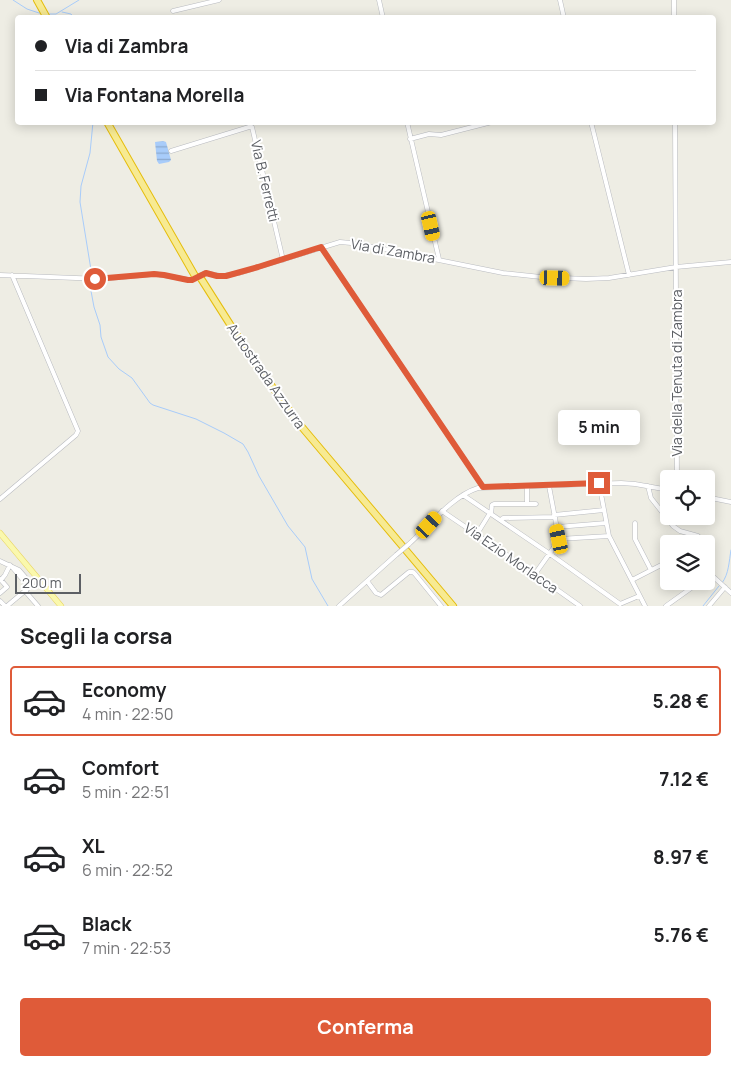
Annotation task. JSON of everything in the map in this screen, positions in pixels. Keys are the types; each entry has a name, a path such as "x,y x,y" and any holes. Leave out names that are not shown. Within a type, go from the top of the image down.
{"highway":[{"path":"37,0 47,14"},
{"path":"41,0 47,14"},
{"name":"Autostrada Azzurra","path":"109,125 246,357 298,429 448,606"},
{"name":"Autostrada Azzurra","path":"113,125 198,276 257,366 306,433 453,606"}],"main road":[{"path":"0,534 61,606"}],"street":[{"path":"173,12 219,0"},
{"path":"379,0 382,15"},
{"path":"560,0 563,15"},
{"path":"674,0 674,15"},
{"path":"408,125 439,259"},
{"path":"410,139 428,134 441,135 480,125"},
{"path":"591,125 629,275"},
{"name":"Via della Tenuta di Zambra","path":"675,125 677,470"},
{"name":"Via B. Ferretti","path":"171,151 252,127 283,260"},
{"name":"Via di Zambra","path":"0,275 92,279 156,274 191,280 205,273 217,276 230,275 337,242 348,242 503,273 530,276 592,279 676,267 731,262"},
{"path":"321,247 483,487"},
{"path":"0,499 76,435 78,431 12,275"},
{"path":"599,483 609,536 645,606"},
{"path":"339,606 409,544 442,511 471,490 483,487 599,483 626,483 660,488"},
{"path":"527,486 527,504"},
{"path":"535,574 559,539 549,486"},
{"path":"648,486 651,498 672,526 680,531 694,535"},
{"path":"463,495 623,605 639,596"},
{"path":"715,499 731,502"},
{"path":"477,534 494,504 536,504"},
{"path":"501,520 512,517 554,516 604,510"},
{"name":"Via Ezio Morlacca","path":"442,511 580,606"},
{"path":"556,527 606,523"},
{"path":"635,524 635,540 651,570"},
{"path":"559,539 609,536"},
{"path":"0,561 20,571 30,586 6,606 0,601"},
{"path":"0,593 8,585 0,579 5,575 10,565"},
{"path":"632,580 660,566"},
{"path":"367,581 376,593 380,595 409,572 412,572 416,574 442,606"},
{"path":"715,580 731,593"},
{"path":"709,606 722,585"},
{"path":"666,606 688,590"},
{"path":"25,591 38,606"},
{"path":"28,606 34,601"}],"water":[{"path":"155,142 166,142 171,160 159,164"}],"waterway":[{"path":"13,0 27,9 42,14"},
{"path":"48,14 56,14 79,0"},
{"path":"62,12 72,15"},
{"path":"92,276 80,202 81,186 90,153 93,125"},
{"path":"92,280 91,291 94,307 108,357 119,369 132,378 153,405 196,419 243,444 288,526 305,547 312,579 328,606"},
{"path":"722,583 727,572 731,550"},
{"path":"703,606 719,586"}],"route":[{"path":"95,279 154,274 188,280 206,273 226,276 321,247 483,487 599,483"}]}
